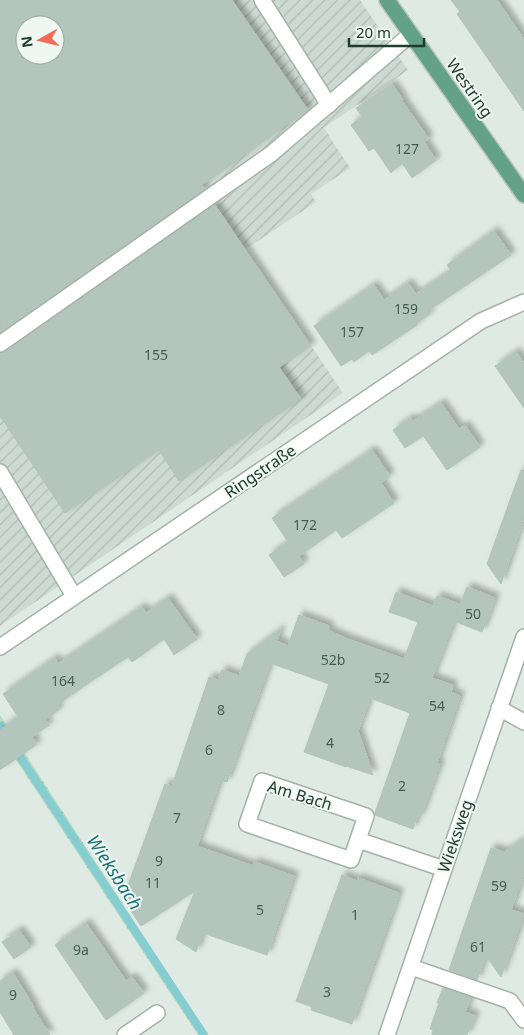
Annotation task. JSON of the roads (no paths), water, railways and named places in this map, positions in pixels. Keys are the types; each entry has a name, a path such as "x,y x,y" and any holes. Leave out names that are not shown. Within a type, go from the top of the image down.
{"main road":[{"name":"Westring","path":"387,0 524,195"}],"street":[{"path":"262,0 329,104"},
{"path":"0,344 271,154 411,34"},
{"name":"Ringstraße","path":"0,647 481,321 524,302"},
{"path":"0,472 74,596"},
{"name":"Wieksweg","path":"387,1035 524,637"},
{"path":"499,708 524,722"},
{"name":"Am Bach","path":"262,781 366,816 358,840 351,860 247,824 262,781"},
{"path":"358,840 444,869"},
{"path":"411,967 510,1001 524,1020"},
{"path":"125,1035 157,1013"}],"waterway":[{"name":"Wieksbach","path":"0,726 7,737"},
{"name":"Wieksbach","path":"15,749 204,1035"}]}
